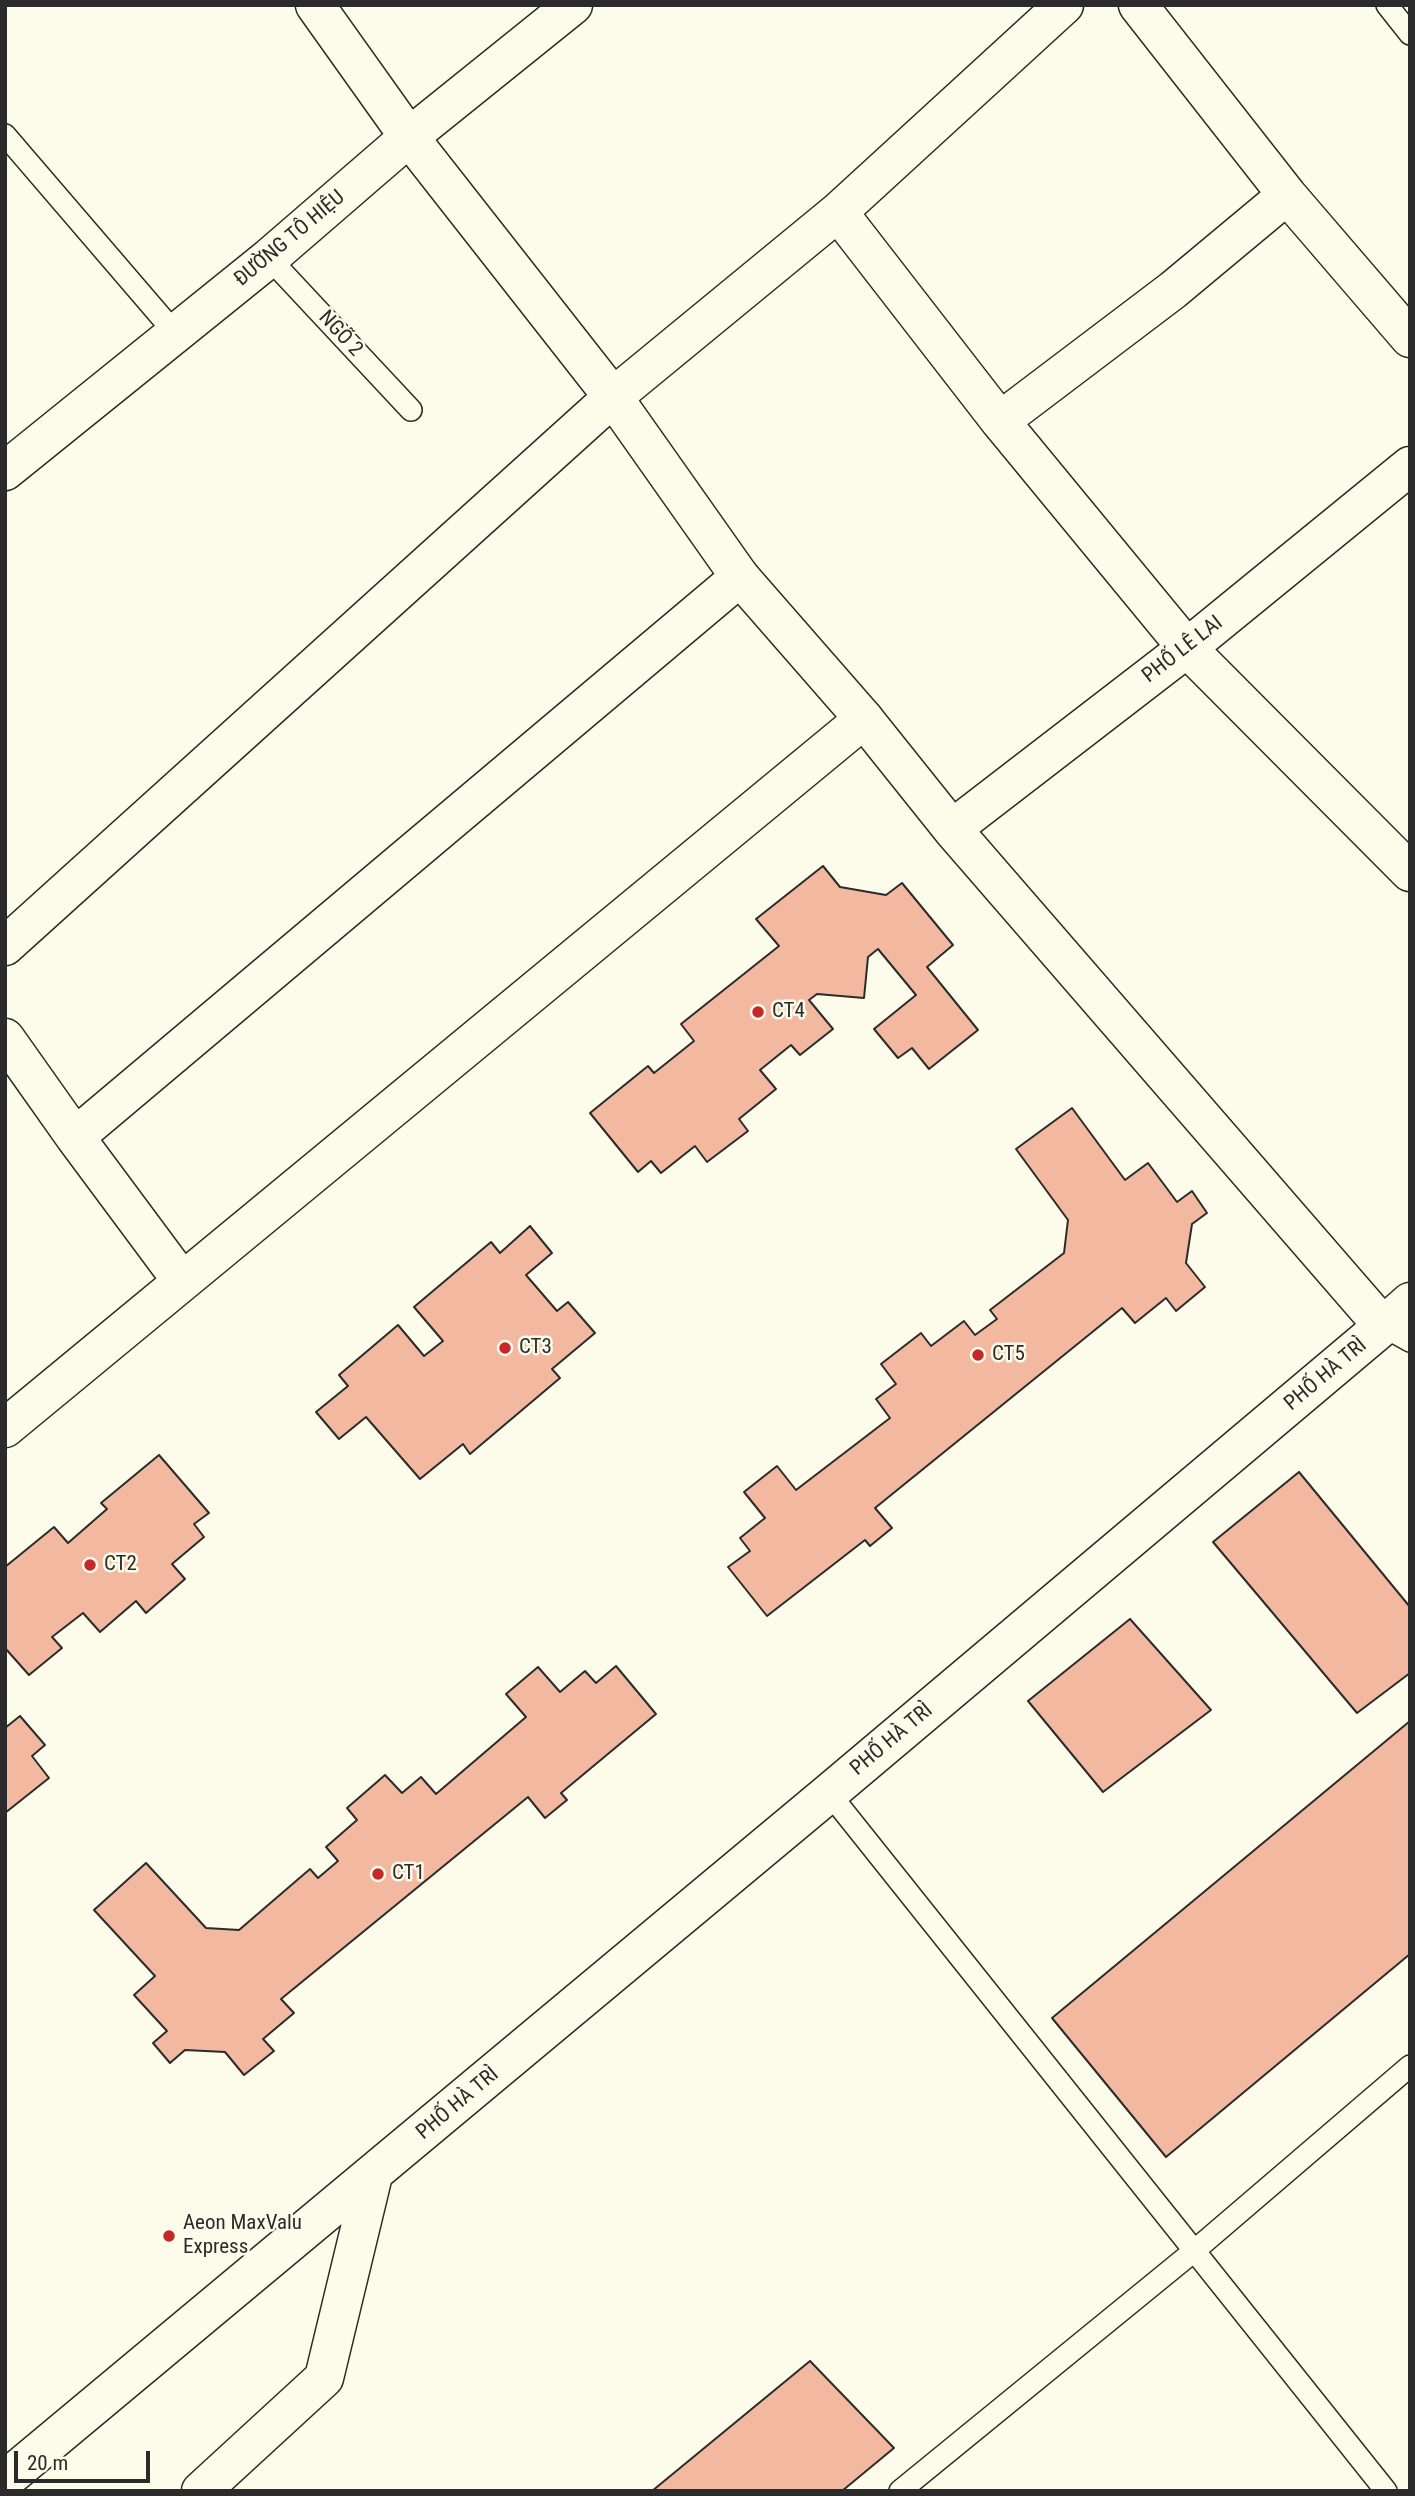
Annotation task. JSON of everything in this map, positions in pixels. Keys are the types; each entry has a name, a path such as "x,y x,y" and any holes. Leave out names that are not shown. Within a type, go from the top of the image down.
{"street":[{"path":"315,5 409,137 613,397 740,577 864,719 952,829 1401,1323"},
{"name":"ĐƯỜNG TÔ HIỆU","path":"5,471 270,258 409,137 573,5"},
{"path":"5,946 613,397 838,212 1064,5"},
{"path":"1138,5 1287,195 1410,338"},
{"path":"1000,421 1173,290 1287,195"},
{"path":"838,212 1000,421 1187,648 1410,872"},
{"name":"PHỐ LÊ LAI","path":"952,829 1187,648 1410,466"},
{"path":"75,1138 740,577"},
{"path":"5,1428 864,719"},
{"path":"5,1038 75,1138 183,1280"},
{"name":"PHỐ HÀ TRÌ","path":"5,2480 829,1793 1401,1323"},
{"path":"201,2491 324,2378 373,2175"}],"lane":[{"path":"1387,5 1410,34"},
{"path":"5,135 175,333"},
{"name":"NGÕ 2","path":"270,258 411,410"},
{"path":"829,1793 1385,2491"},
{"path":"900,2491 1194,2251 1410,2066"}],"building":[{"name":"CT4","path":"823,866 840,887 886,895 902,883 953,945 927,967 978,1030 929,1069 912,1048 898,1058 874,1029 916,995 878,949 868,957 864,998 817,994 809,1000 833,1029 800,1055 791,1045 760,1070 776,1089 739,1119 748,1131 707,1162 695,1146 661,1173 651,1161 638,1172 590,1113 648,1066 654,1073 694,1041 681,1024 779,946 756,919"},
{"name":"CT5","path":"1072,1108 1125,1180 1148,1163 1177,1202 1192,1191 1207,1213 1192,1224 1186,1263 1205,1287 1176,1311 1166,1298 1135,1323 1122,1308 875,1508 892,1528 870,1546 865,1540 767,1616 728,1567 750,1551 740,1538 765,1518 744,1492 777,1466 796,1490 890,1418 876,1399 896,1384 881,1364 921,1333 931,1346 964,1321 975,1335 997,1319 990,1310 1064,1253 1068,1220 1016,1149"},
{"name":"CT3","path":"530,1226 552,1253 526,1275 557,1311 568,1302 595,1333 552,1369 560,1378 470,1454 463,1444 420,1479 366,1417 339,1439 316,1412 348,1386 339,1375 398,1325 424,1356 443,1341 414,1307 491,1242 500,1253"},
{"name":"CT2","path":"159,1455 209,1513 194,1524 204,1537 172,1564 185,1579 146,1613 136,1601 100,1632 83,1613 52,1637 62,1648 29,1675 5,1648 5,1567 54,1527 68,1543 107,1509 101,1503"},
{"path":"1299,1472 1410,1607 1410,1673 1357,1713 1213,1542"},
{"path":"1130,1619 1211,1710 1103,1792 1028,1701"},
{"name":"CT1","path":"616,1666 656,1714 561,1793 567,1800 545,1818 528,1797 281,1999 294,2013 263,2039 274,2051 244,2075 225,2052 185,2050 170,2063 153,2043 167,2031 134,1995 155,1976 94,1910 146,1863 206,1928 239,1930 310,1869 318,1878 338,1861 326,1847 357,1820 347,1808 385,1775 402,1793 421,1777 436,1794 526,1717 506,1694 538,1667 560,1692 585,1671 596,1683"},
{"path":"20,1716 45,1745 32,1756 49,1778 5,1813 5,1728"},
{"path":"1410,1721 1410,1954 1166,2157 1052,2018"},
{"path":"810,2361 894,2448 842,2491 652,2491"}],"place":[{"name":"CT4","path":"758,1012"},
{"name":"CT3","path":"505,1348"},
{"name":"CT5","path":"978,1355"},
{"name":"CT2","path":"90,1565"},
{"name":"CT1","path":"378,1874"},
{"name":"Aeon MaxValu Express","path":"169,2236"}]}
